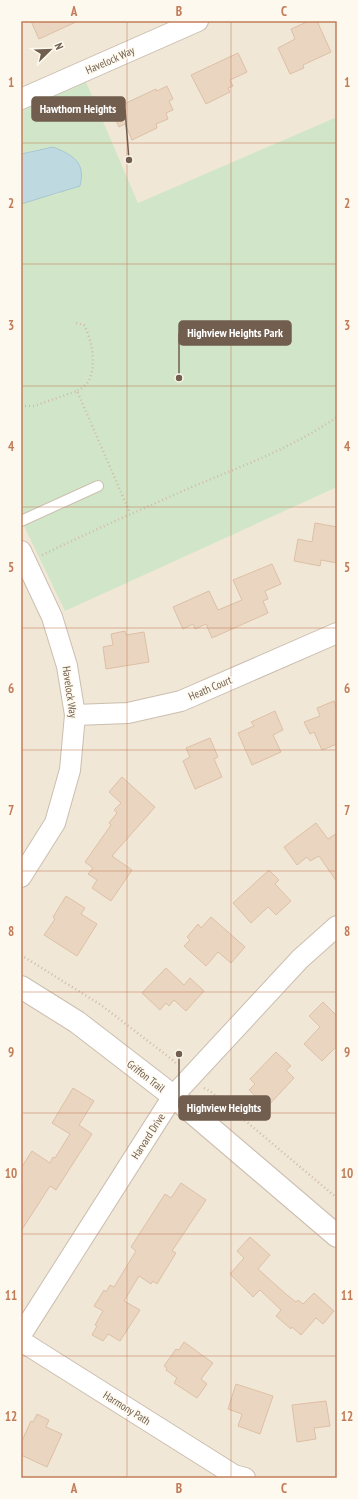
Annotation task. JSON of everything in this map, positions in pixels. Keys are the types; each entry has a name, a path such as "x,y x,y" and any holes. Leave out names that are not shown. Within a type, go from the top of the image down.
{"street":[{"name":"Havelock Way","path":"21,100 198,21"},
{"name":"Havelock Way","path":"21,877 55,823 70,770 75,716 68,666 52,617 24,557"},
{"name":"Heath Court","path":"75,716 128,713 181,701 337,634"},
{"name":"Harvard Drive","path":"21,1335 173,1096 300,959 337,926"},
{"name":"Griffon Trail","path":"21,988 77,1022 173,1096 337,1236"},
{"name":"Harmony Path","path":"21,1341 237,1477"}],"lane":[{"path":"21,521 98,486"}],"path":[{"path":"21,406 34,406 77,391 90,380 93,365 91,342 88,332 84,326 76,323"},
{"path":"77,391 130,513"},
{"path":"24,557 282,450 314,433 337,417"},
{"path":"21,955 101,1005 174,1061 188,1081 210,1091 337,1198"}],"shaded area":[{"path":"21,21 337,21 337,1478 21,1478"}],"green space":[{"path":"86,82 138,203 337,117 337,487 65,611 21,520 21,204 38,198 59,194 78,162 64,152 51,149 37,150 21,154 21,110"}],"water":[{"path":"53,147 76,160 81,171 80,186 21,204 21,154"}],"building":[{"path":"31,21 78,21 39,39"},
{"path":"309,21 317,21 331,52 303,65 304,68 290,74 278,48 295,39 291,29"},
{"path":"238,53 247,72 230,80 233,86 228,88 230,92 206,104 191,75"},
{"path":"167,86 173,99 169,101 173,110 166,113 168,119 156,124 157,128 132,140 125,124 119,127 111,110 156,89 157,91"},
{"path":"315,523 337,527 337,563 321,560 320,566 294,561 298,539 312,542"},
{"path":"272,564 281,584 265,591 268,599 263,601 268,613 212,638 206,624 195,629 193,624 183,629 173,607 209,591 218,610 242,600 233,580"},
{"path":"125,631 126,635 144,632 149,662 106,669 103,647 113,645 111,634"},
{"path":"334,701 337,710 337,744 322,750 314,732 310,734 304,722 320,716 317,708"},
{"path":"275,711 283,730 273,735 281,752 252,765 238,733 254,726 251,722"},
{"path":"210,738 218,757 214,759 222,777 195,789 183,761 190,757 186,748"},
{"path":"122,777 155,807 112,856 132,870 111,901 92,888 97,880 88,874 93,868 85,862 111,825 109,823 117,813 114,810 121,803 109,792"},
{"path":"316,823 328,839 337,833 337,882 319,856 310,861 307,857 297,865 284,847"},
{"path":"269,870 279,880 275,884 291,901 276,915 268,907 251,923 233,903"},
{"path":"66,896 85,908 81,914 97,924 77,956 44,935 55,919 53,917"},
{"path":"211,917 245,947 231,963 218,952 206,966 184,946 190,940 187,937 198,924 201,928"},
{"path":"166,968 184,985 190,978 204,991 186,1011 174,1000 169,1006 166,1003 160,1010 142,993"},
{"path":"323,1002 337,1016 337,1046 322,1061 304,1044 320,1027 309,1016"},
{"path":"276,1052 291,1066 286,1070 294,1078 267,1107 249,1090 255,1084 250,1079"},
{"path":"73,1088 94,1101 79,1125 92,1134 56,1190 50,1186 21,1231 21,1168 32,1151 50,1163 53,1157 55,1158 70,1134 52,1123"},
{"path":"181,1183 206,1200 172,1251 176,1253 157,1284 153,1281 151,1284 139,1276 124,1301 140,1310 120,1341 108,1334 103,1341 92,1335 97,1326 95,1325 103,1311 94,1306 104,1290 106,1292 110,1285 114,1287 136,1251 131,1247 165,1194 171,1198"},
{"path":"250,1237 270,1255 258,1269 287,1295 296,1302 298,1300 303,1304 314,1293 334,1311 323,1324 316,1318 301,1335 292,1327 291,1329 276,1316 281,1310 260,1290 253,1297 230,1274 244,1258 237,1251"},
{"path":"184,1342 213,1363 201,1379 207,1384 197,1398 174,1383 177,1378 166,1370 167,1368 164,1366 176,1349 179,1350"},
{"path":"236,1384 273,1396 260,1434 238,1426 242,1414 228,1409"},
{"path":"326,1401 330,1426 314,1428 316,1439 297,1442 292,1405"},
{"path":"37,1414 49,1420 46,1427 62,1434 47,1467 21,1455 21,1443 31,1421 33,1422"}],"place":[{"name":"Hawthorn Heights","path":"129,160"},
{"name":"Highview Heights Park","path":"179,378"},
{"name":"Highview Heights","path":"179,1054"}]}
